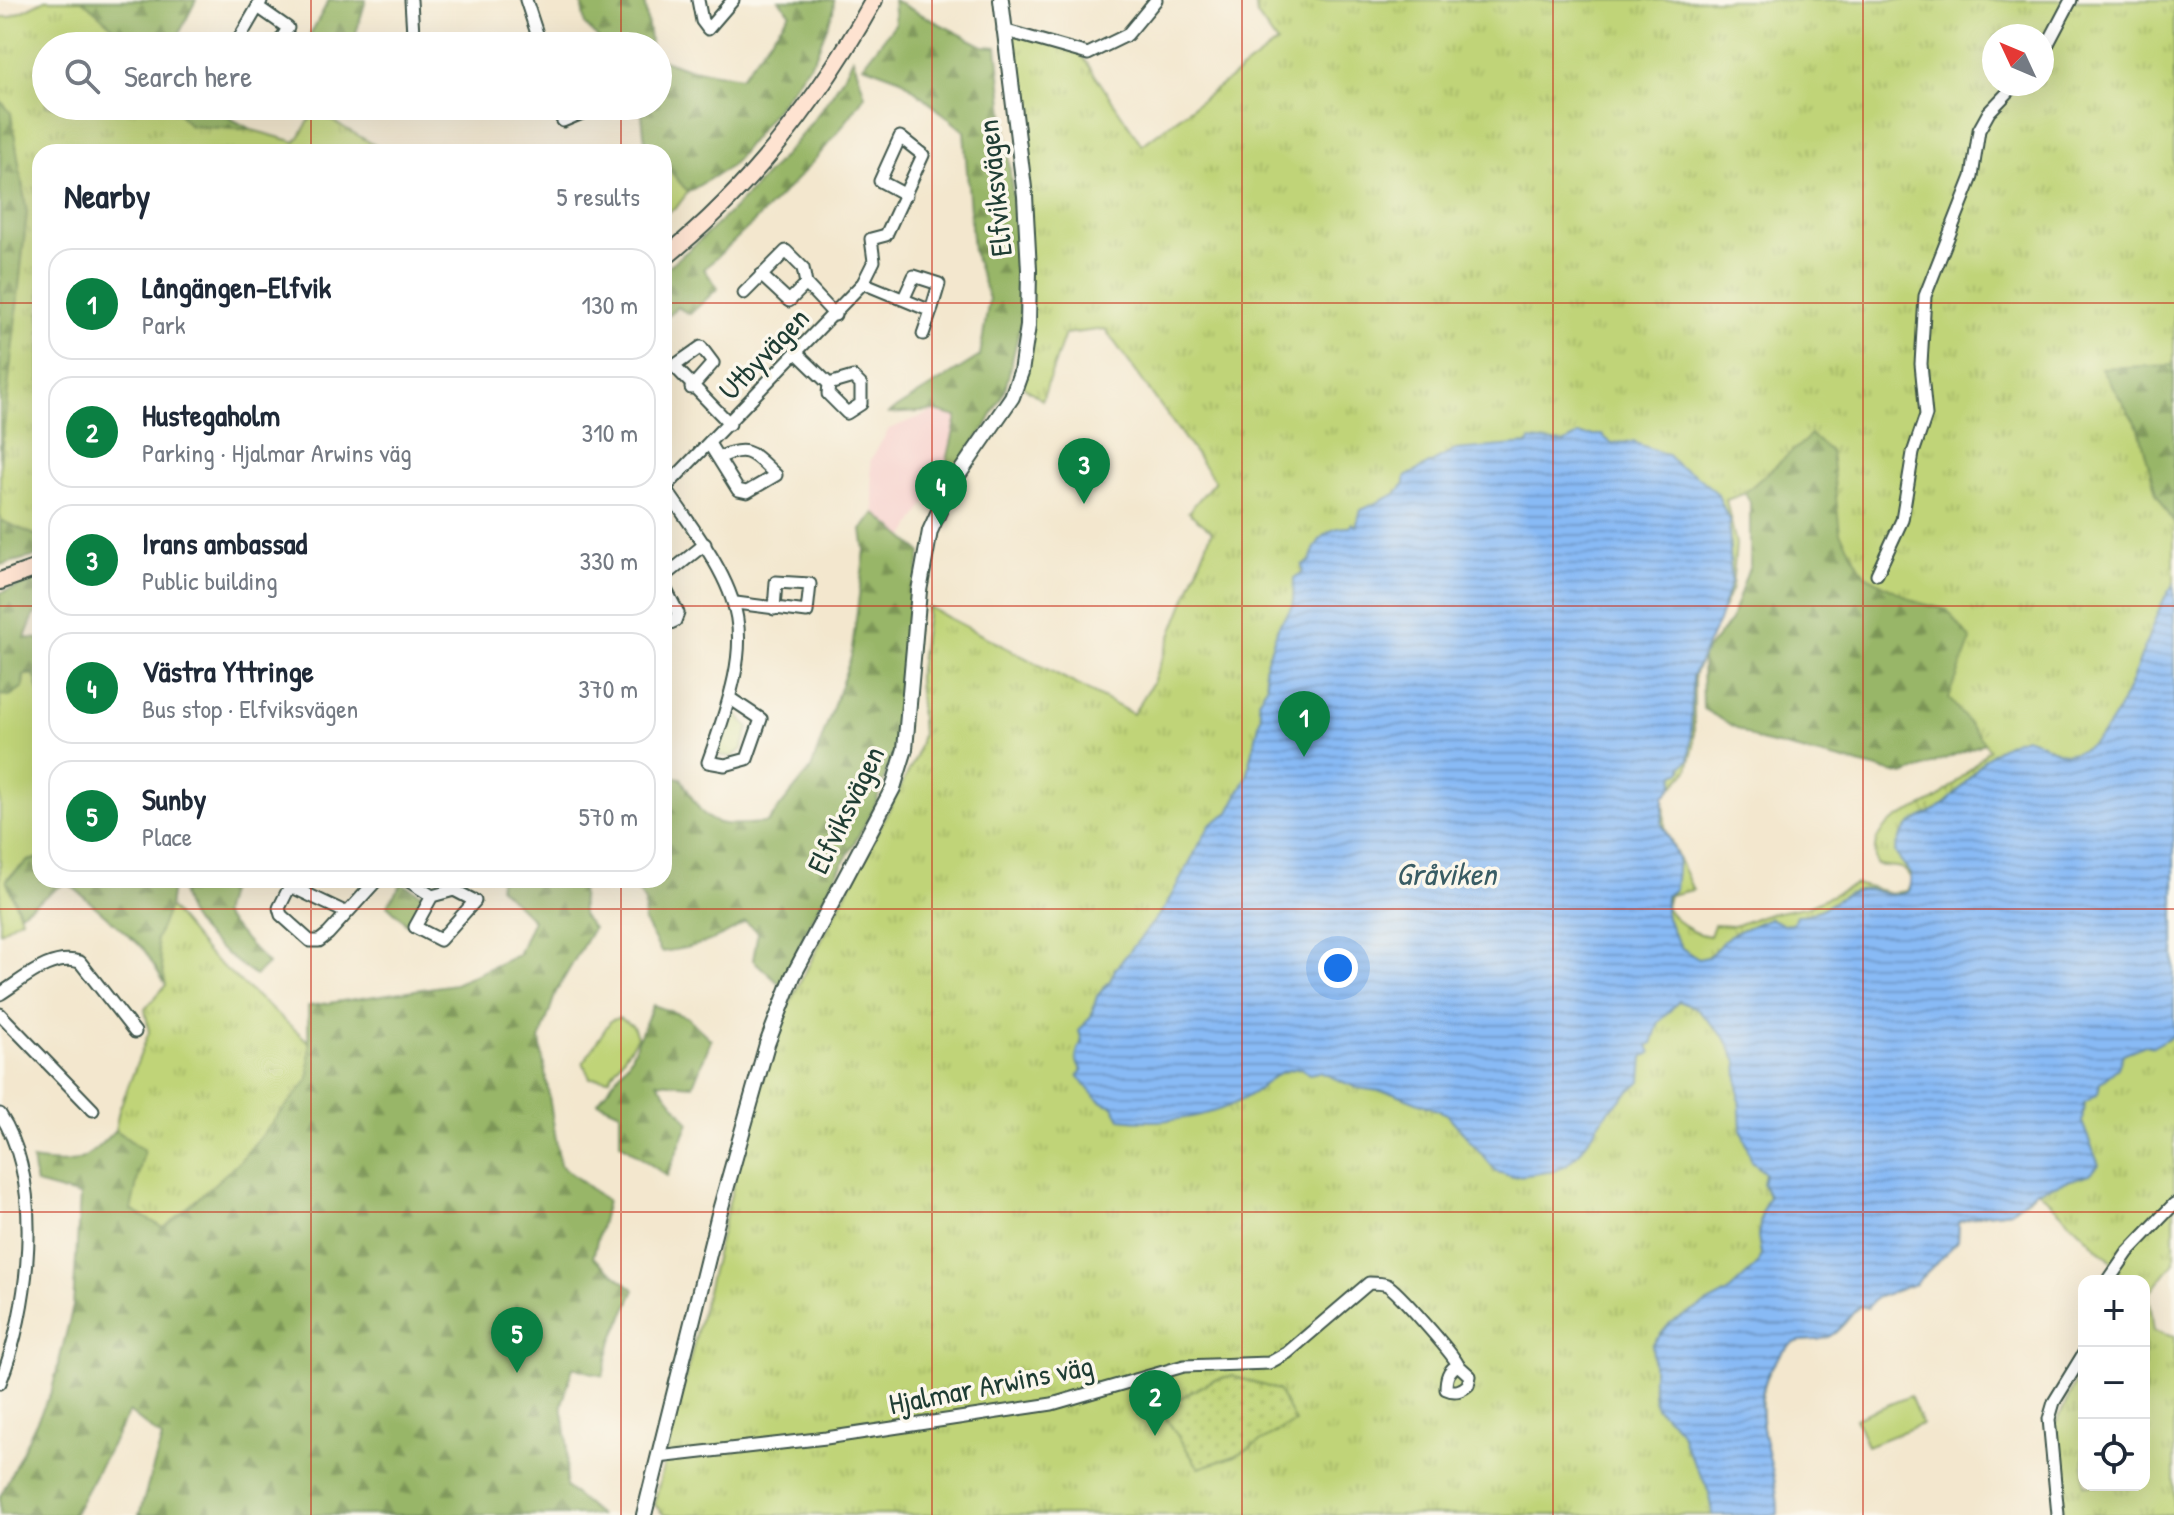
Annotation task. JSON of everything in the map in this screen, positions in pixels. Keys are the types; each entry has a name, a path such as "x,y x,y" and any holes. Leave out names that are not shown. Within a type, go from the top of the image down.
{"main road":[{"path":"672,251 727,200 785,135 830,75 874,0"},
{"path":"0,581 32,570"}],"street":[{"path":"411,0 413,32"},
{"path":"526,0 536,32"},
{"path":"698,0 702,21 708,29 733,0"},
{"name":"Elfviksvägen","path":"644,1515 719,1214 767,1044 793,976 819,923 893,788 905,749 919,591 930,531 950,487 1012,397 1021,372 1028,326 1029,270 1025,196 1001,0"},
{"path":"1003,30 1088,54 1127,35 1156,0"},
{"path":"2054,32 2071,0"},
{"path":"243,32 259,3 288,28 286,32"},
{"path":"1877,574 1902,520 1913,453 1926,415 1921,364 1925,296 1972,177 1979,130 1989,112 2004,96"},
{"path":"900,137 923,155 906,195 880,181 900,137"},
{"name":"Utbyvägen","path":"672,481 863,283 874,261 871,239 886,235 906,195"},
{"path":"744,293 786,251 803,268 806,284 835,315"},
{"path":"761,275 789,301 806,284"},
{"path":"904,298 914,276 939,284 923,334"},
{"path":"863,283 931,311"},
{"path":"797,353 829,384"},
{"path":"691,388 730,424"},
{"path":"710,445 741,491 747,492 776,475 752,452 736,450 719,458"},
{"path":"672,498 705,544 736,603 741,650 731,699 708,762 725,765 747,759 752,746 761,719 731,699"},
{"path":"672,571 705,544"},
{"path":"672,601 678,613 672,622"},
{"path":"736,603 774,609"},
{"path":"289,888 280,911 310,941 319,941 370,888"},
{"path":"300,888 347,913"},
{"path":"420,888 432,896 454,890 475,901 440,940 415,927 432,896"},
{"path":"0,994 54,961 67,958 80,962 135,1032"},
{"path":"0,1014 93,1110"},
{"path":"0,1114 19,1151 25,1192 26,1248 16,1337 0,1383"},
{"path":"2112,1275 2128,1252 2174,1204"},
{"name":"Hjalmar Arwins väg","path":"658,1457 826,1438 1052,1404 1184,1366 1269,1363 1287,1353 1369,1283 1385,1284 1401,1295 1421,1322 1453,1353 1458,1365"},
{"path":"2058,1515 2049,1419 2054,1402 2078,1363"}],"shaded area":[{"path":"935,411 957,416 954,441 945,470 903,540 875,513 870,461 889,429"}],"green space":[{"path":"45,0 82,0 116,32 32,32 32,120 185,120 190,126 252,130 296,142 309,120 331,120 373,144 32,144 32,534 0,520 0,465 27,213 11,113 0,100 0,17 10,17"},
{"path":"82,0 196,0 180,32 116,32"},
{"path":"329,0 366,0 356,32 312,32"},
{"path":"581,0 644,0 649,32 592,32 585,25"},
{"path":"779,0 834,0 833,12 815,57 783,100 731,166 688,192 672,173 672,144 645,142 643,120 672,120 672,63 741,77 790,13"},
{"path":"893,0 983,46 997,47 1018,247 1021,323 1005,390 986,426 949,476 945,470 957,417 935,411 887,414 980,356 989,299 973,251 964,131 901,79 863,65 895,24"},
{"path":"1255,0 2174,0 2174,365 2101,368 2139,429 2156,493 2174,523 2174,1262 2150,1293 2150,1275 2118,1275 2120,1270 2038,1190 2011,1211 1985,1214 1959,1222 1958,1241 1915,1284 1876,1298 1867,1308 1860,1306 1830,1336 1793,1343 1773,1365 1764,1385 1762,1406 1776,1492 1778,1514 1775,1515 664,1515 654,1504 745,1138 774,1041 795,992 916,757 922,734 918,677 928,607 1133,714 1153,682 1212,531 1188,512 1215,481 1105,329 1065,334 1042,400 1023,386 1027,168 1012,29 1079,51 1142,145 1277,43 1257,15","holes":["1811,435 1831,452 1840,533 1865,575 1916,602 1947,610 1971,640 1949,698 1989,749 1939,797 1895,820 1878,836 1876,864 1905,871 1912,882 1907,891 1892,893 1855,884 1809,906 1763,915 1734,926 1714,925 1710,936 1703,935 1685,926 1666,907 1669,895 1693,890 1665,829 1664,797 1688,770 1694,745 1694,675 1732,588 1736,544 1726,500 1743,494"]},
{"path":"2133,0 2174,12 2174,524 2025,727 1904,775 1760,741 1703,709 1702,656 1730,622 1750,565 1750,502 1649,330 1716,64"},
{"path":"853,58 865,95 848,119 790,186 704,269 718,288 690,314 677,307 672,312 672,263 769,172 819,113"},
{"path":"0,100 11,113 27,213 0,465"},
{"path":"185,120 234,120 252,130 190,126"},
{"path":"672,173 688,192 672,210"},
{"path":"875,513 921,552 903,664 898,739 874,808 810,922 781,985 753,960 758,932 745,922 705,943 661,952 644,921 645,902 636,888 672,888 672,776 681,778 705,816 722,824 733,825 767,823 811,769 851,657 865,550 862,530"},
{"path":"0,520 32,534 32,557 0,565"},
{"path":"32,582 32,620 25,638 32,638 32,674 24,675 23,687 10,696 0,695 0,593"},
{"path":"32,674 32,860 6,879 21,918 0,932 0,695 10,695 24,675"},
{"path":"737,714 749,728 742,749 732,757 719,755 717,747"},
{"path":"32,860 32,888 58,888 20,913 6,880"},
{"path":"74,888 172,888 169,907 157,940 166,985 143,948"},
{"path":"182,888 229,888 222,915 268,964 255,976 217,947 195,924"},
{"path":"399,888 411,888 423,895 408,925 387,905"},
{"path":"500,888 581,888 582,915 593,928 556,992 540,1040 560,1165 607,1201 593,1257 635,1290 612,1340 603,1376 573,1367 562,1405 567,1440 566,1487 599,1515 139,1515 162,1438 129,1412 73,1515 0,1515 0,1497 52,1390 73,1306 80,1196 36,1184 32,1160 60,1163 79,1160 115,1130 144,1150 309,1079 308,1006 455,984 518,955 533,920"},
{"path":"169,907 207,953 309,1042 309,1079 239,1162 164,1228 131,1210 144,1150 115,1130 119,1110 149,1032 145,1009 166,985 156,940"},
{"path":"653,1005 687,1017 711,1040 693,1085 657,1082 689,1123 667,1176 620,1143 620,1112 598,1102 630,1059"},
{"path":"619,1018 633,1026 637,1037 609,1079 590,1078 583,1063 611,1020"},
{"path":"2150,1301 2154,1331 2174,1337 2174,1515 2063,1515 2054,1422 2057,1422 2078,1377 2078,1491 2150,1491"},
{"path":"1233,1376 1278,1390 1295,1422 1235,1456 1199,1468 1160,1409 1213,1380"},
{"path":"1910,1396 1922,1424 1867,1446 1855,1418"}],"water":[{"name":"Gråviken","path":"1578,435 1602,435 1611,443 1633,442 1668,455 1679,467 1693,473 1717,493 1729,520 1731,582 1718,622 1692,677 1689,760 1682,766 1682,771 1675,774 1673,786 1664,797 1662,824 1678,859 1675,889 1666,896 1665,912 1682,948 1698,959 1708,957 1730,935 1769,918 1783,924 1793,923 1796,915 1815,912 1859,890 1891,894 1909,891 1911,874 1895,853 1904,831 1950,799 1989,755 2025,737 2065,753 2086,747 2104,732 2119,709 2163,601 2174,584 2174,1035 2153,1047 2145,1045 2123,1054 2118,1068 2100,1083 2098,1094 2084,1103 2082,1122 2099,1165 2090,1174 2035,1191 2011,1211 1985,1214 1959,1222 1958,1241 1915,1284 1876,1298 1867,1308 1860,1306 1830,1336 1793,1343 1772,1366 1764,1386 1761,1406 1776,1492 1778,1514 1775,1515 1713,1515 1706,1486 1680,1431 1654,1402 1652,1345 1670,1323 1727,1293 1757,1265 1761,1254 1758,1237 1762,1211 1769,1196 1763,1184 1765,1173 1752,1162 1741,1129 1737,1062 1726,1039 1696,1008 1679,1001 1659,1022 1652,1044 1648,1045 1651,1053 1643,1058 1641,1081 1608,1111 1580,1152 1566,1165 1554,1171 1513,1177 1497,1172 1447,1114 1394,1093 1357,1088 1320,1072 1309,1074 1301,1068 1284,1071 1238,1102 1188,1118 1153,1121 1120,1119 1113,1106 1097,1098 1078,1075 1082,1070 1076,1058 1082,1041 1079,1031 1091,1016 1097,996 1164,909 1210,825 1229,812 1247,777 1261,715 1258,701 1267,686 1264,668 1279,625 1293,606 1294,578 1303,572 1302,565 1310,561 1319,541 1335,529 1350,527 1352,523 1356,526 1361,510 1396,494 1405,483 1405,477 1455,450 1528,444 1530,440 1565,443"}],"place":[{"name":"Irans ambassad","path":"1084,504"},
{"name":"Västra Yttringe","path":"941,526"},
{"name":"Långängen-Elfvik","path":"1304,757"},
{"name":"Sunby","path":"517,1373"},
{"name":"Hustegaholm","path":"1155,1436"}]}
